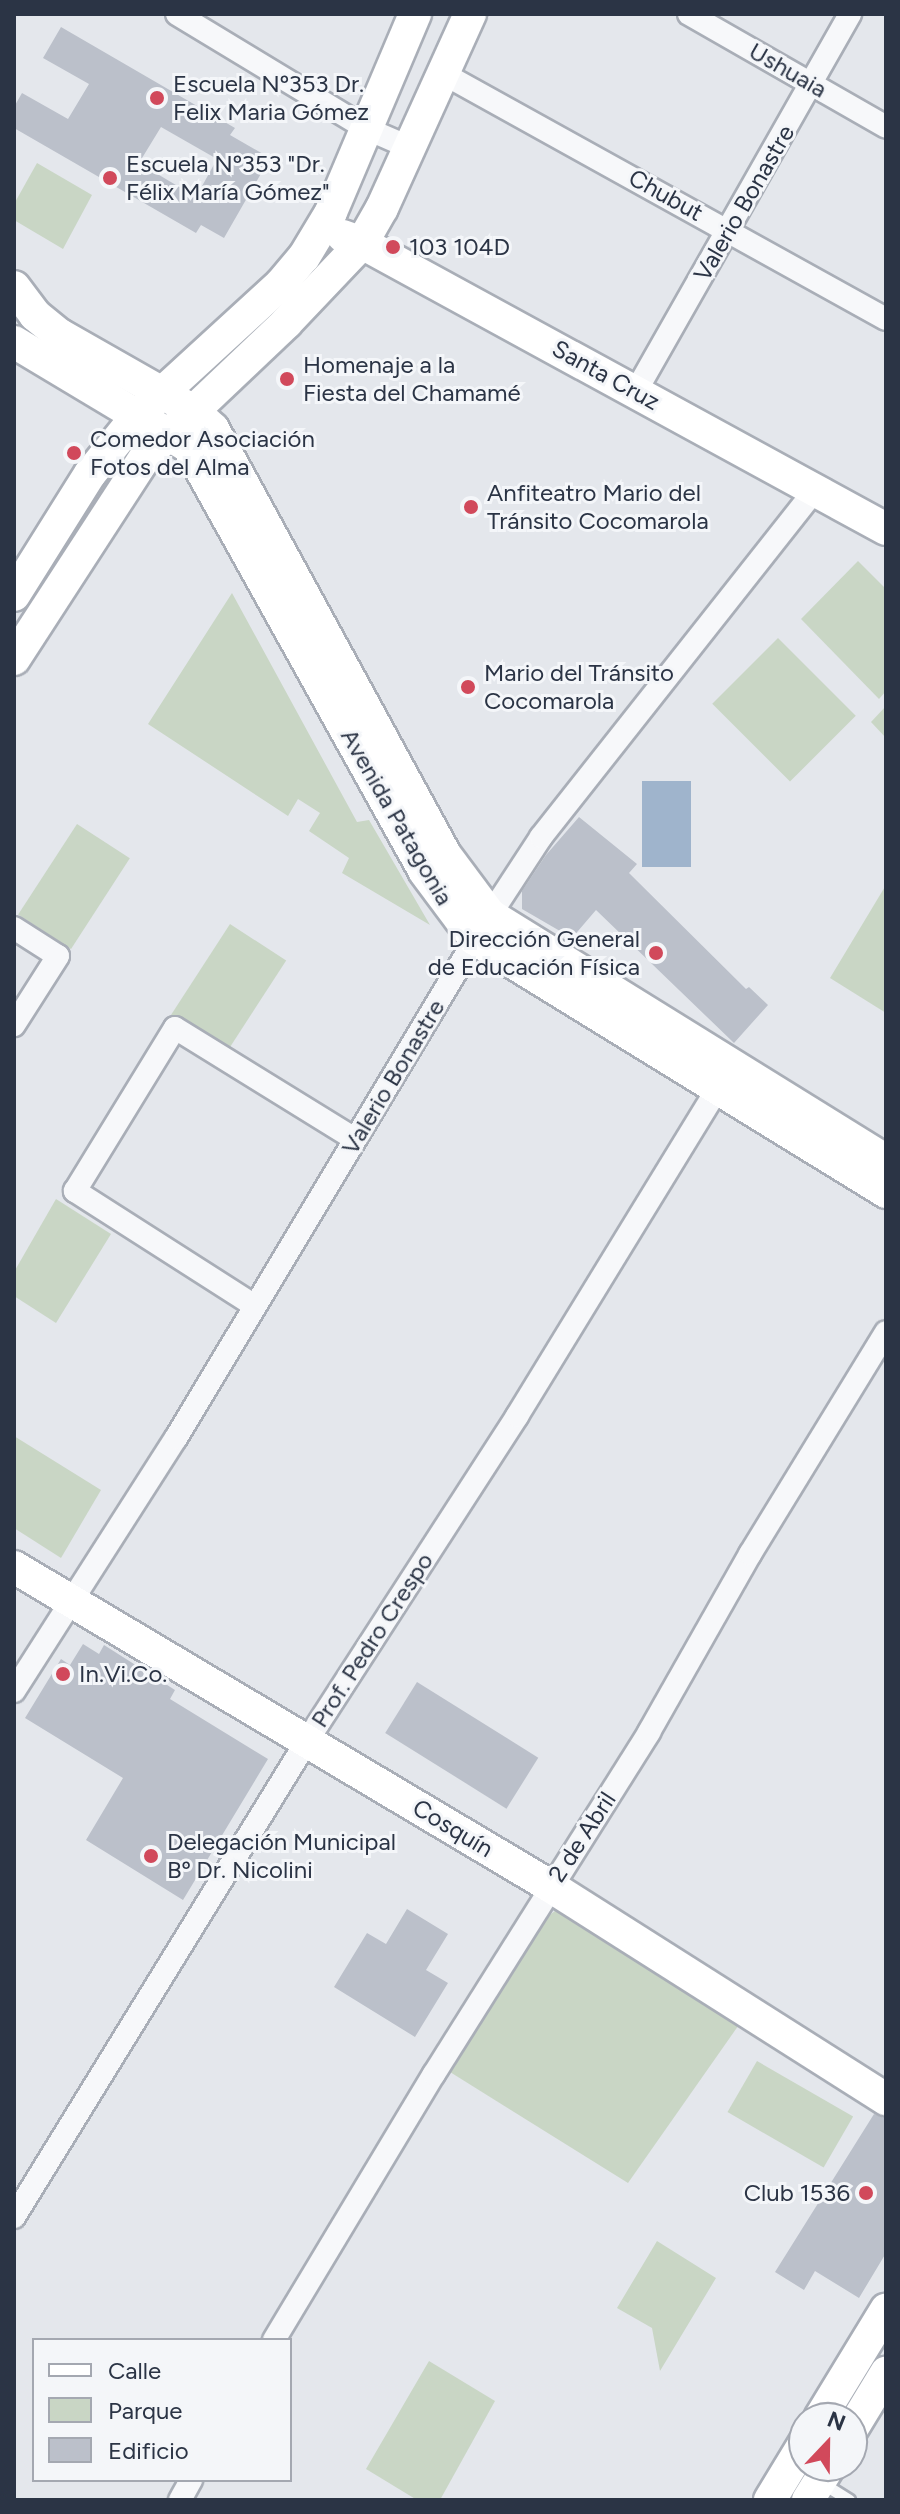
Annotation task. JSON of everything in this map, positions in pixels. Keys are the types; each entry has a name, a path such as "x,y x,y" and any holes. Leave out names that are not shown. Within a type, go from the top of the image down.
{"main road":[{"path":"14,595 90,474 137,416 281,284 323,230 415,14"},
{"path":"14,659 146,456 286,323 362,243 382,208 470,14"},
{"name":"Santa Cruz","path":"323,230 362,243 886,529"},
{"name":"Avenida Patagonia","path":"14,287 24,324 60,335 192,410 213,429 483,927"},
{"name":"Avenida Patagonia","path":"14,342 188,446 425,872 483,927 724,1078 886,1192"},
{"name":"Avenida Patagonia","path":"724,1078 886,1161"},
{"name":"Cosquín","path":"14,1567 550,1886 886,2099"},
{"path":"830,2402 886,2310"},
{"path":"868,2403 886,2373"},
{"path":"770,2500 795,2482"}],"street":[{"path":"177,14 365,128 409,147"},
{"name":"Ushuaia","path":"689,14 886,127"},
{"name":"Valerio Bonastre","path":"636,391 850,14"},
{"name":"Chubut","path":"444,74 886,319"},
{"name":"Valerio Bonastre","path":"14,1691 176,1438 483,927 541,837 814,491"},
{"path":"14,928 58,956 14,1025"},
{"path":"255,1306 75,1191 175,1028 355,1139"},
{"name":"Prof. Pedro Crespo","path":"14,2217 307,1741 517,1416 724,1078"},
{"name":"2 de Abril","path":"275,2338 550,1886 649,1732 750,1554 886,1332"},
{"path":"180,2500 190,2482"}],"lane":[{"path":"823,2482 849,2500"}],"green space":[{"path":"37,163 92,195 63,249 14,220 14,204"},
{"path":"858,561 886,589 886,691 879,699 801,619"},
{"path":"232,593 357,822 369,820 430,925 342,873 349,858 309,831 320,813 298,799 288,816 148,724"},
{"path":"778,638 856,716 790,782 712,704"},
{"path":"886,706 886,738 871,722"},
{"path":"77,824 130,858 71,949 18,915"},
{"path":"886,885 886,1013 830,978"},
{"path":"230,924 286,960 227,1052 171,1015"},
{"path":"56,1199 111,1234 56,1323 14,1296 14,1272"},
{"path":"14,1436 101,1490 61,1558 14,1528"},
{"path":"555,1911 570,1914 743,2019 628,2183 450,2072 542,1921"},
{"path":"757,2061 853,2116 824,2168 727,2112"},
{"path":"657,2241 716,2278 660,2371 652,2328 617,2308"},
{"path":"429,2361 495,2401 440,2500 417,2500 366,2469"}],"water":[{"path":"642,781 691,781 691,867 642,867"}],"building":[{"path":"61,27 235,128 230,135 270,158 224,238 201,225 196,233 14,128 14,107 22,93 68,119 89,84 43,58","holes":["161,127 217,159 196,197 139,163"]},
{"path":"579,817 637,864 629,873 746,989 749,987 768,1005 734,1043 596,910 572,938 522,909 522,891 546,855"},
{"path":"83,1644 99,1654 104,1645 175,1690 170,1699 268,1759 183,1900 86,1840 123,1778 25,1718 61,1659 70,1665"},
{"path":"417,1682 538,1758 506,1809 385,1733"},
{"path":"407,1909 448,1934 426,1970 448,1983 415,2037 334,1987 367,1933 386,1944"},
{"path":"874,2114 886,2118 886,2253 859,2298 815,2271 804,2290 775,2272"}],"place":[{"name":"Escuela Nº353 Dr. Felix Maria Gómez","path":"157,98"},
{"name":"Escuela Nº353 \"Dr. Félix María Gómez\"","path":"110,178"},
{"name":"103 104D","path":"393,247"},
{"name":"Homenaje a la Fiesta del Chamamé","path":"287,379"},
{"name":"Comedor Asociación Fotos del Alma","path":"74,453"},
{"name":"Anfiteatro Mario del Tránsito Cocomarola","path":"471,507"},
{"name":"Mario del Tránsito Cocomarola","path":"468,687"},
{"name":"Dirección General de Educación Física","path":"656,953"},
{"name":"In.Vi.Co.","path":"63,1674"},
{"name":"Delegación Municipal Bº Dr. Nicolini","path":"151,1856"},
{"name":"Club 1536","path":"866,2193"}]}
